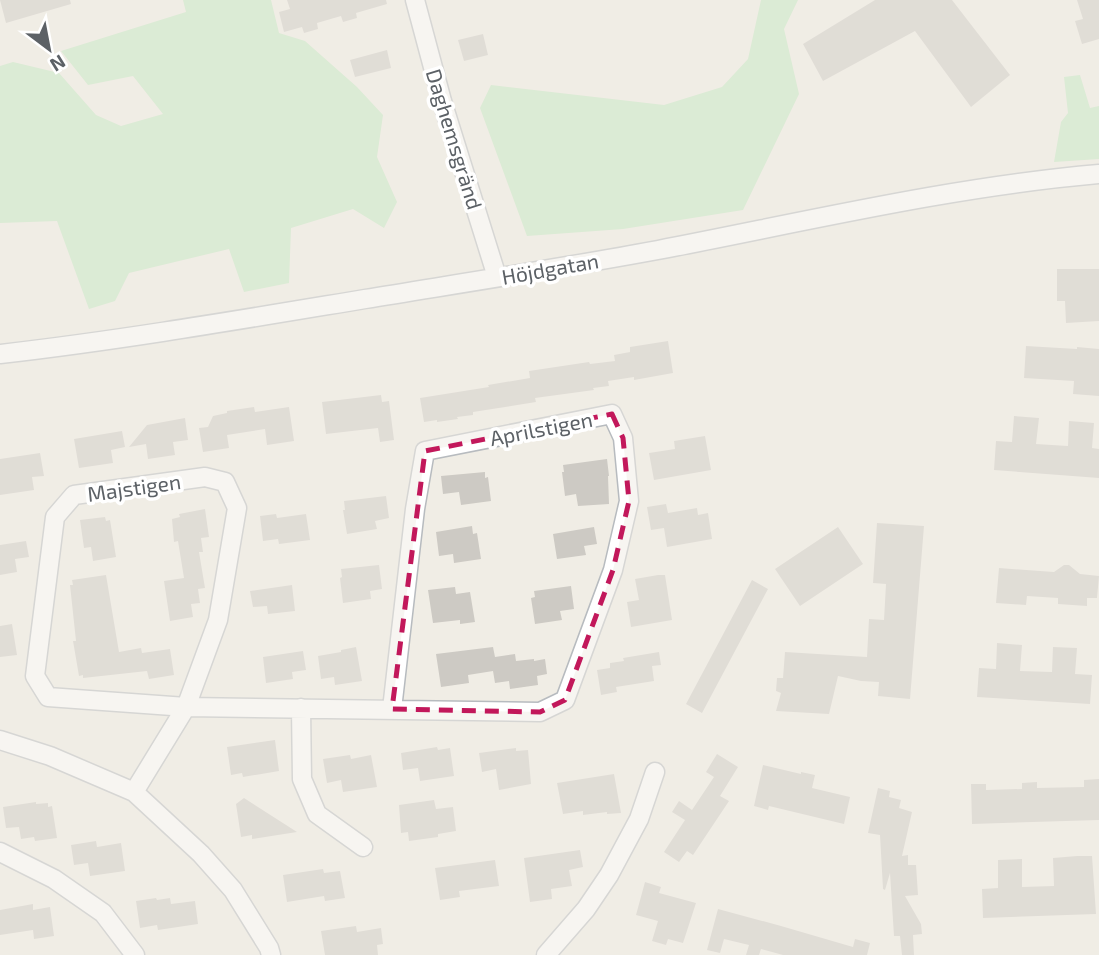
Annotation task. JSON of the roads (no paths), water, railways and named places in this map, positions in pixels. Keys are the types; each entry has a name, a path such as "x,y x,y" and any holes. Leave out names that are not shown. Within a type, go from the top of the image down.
{"street":[{"name":"Daghemsgränd","path":"415,0 442,101 497,277"},
{"name":"Höjdgatan","path":"0,354 142,335 497,277 654,250 928,197 1099,174"},
{"name":"Aprilstigen","path":"186,707 540,712 565,699 613,570 629,501 623,438 611,414 425,451 415,509 392,709"},
{"name":"Majstigen","path":"134,792 186,707 218,620 237,508 225,481 205,477 74,495 55,517 35,676 48,697 186,707"},
{"path":"301,709 302,779 317,814 363,847"},
{"path":"0,740 50,756 134,792 201,854 233,890 271,955"},
{"path":"546,955 586,909 609,875 639,819 655,772"},
{"path":"0,852 54,879 103,913 135,955"}]}
